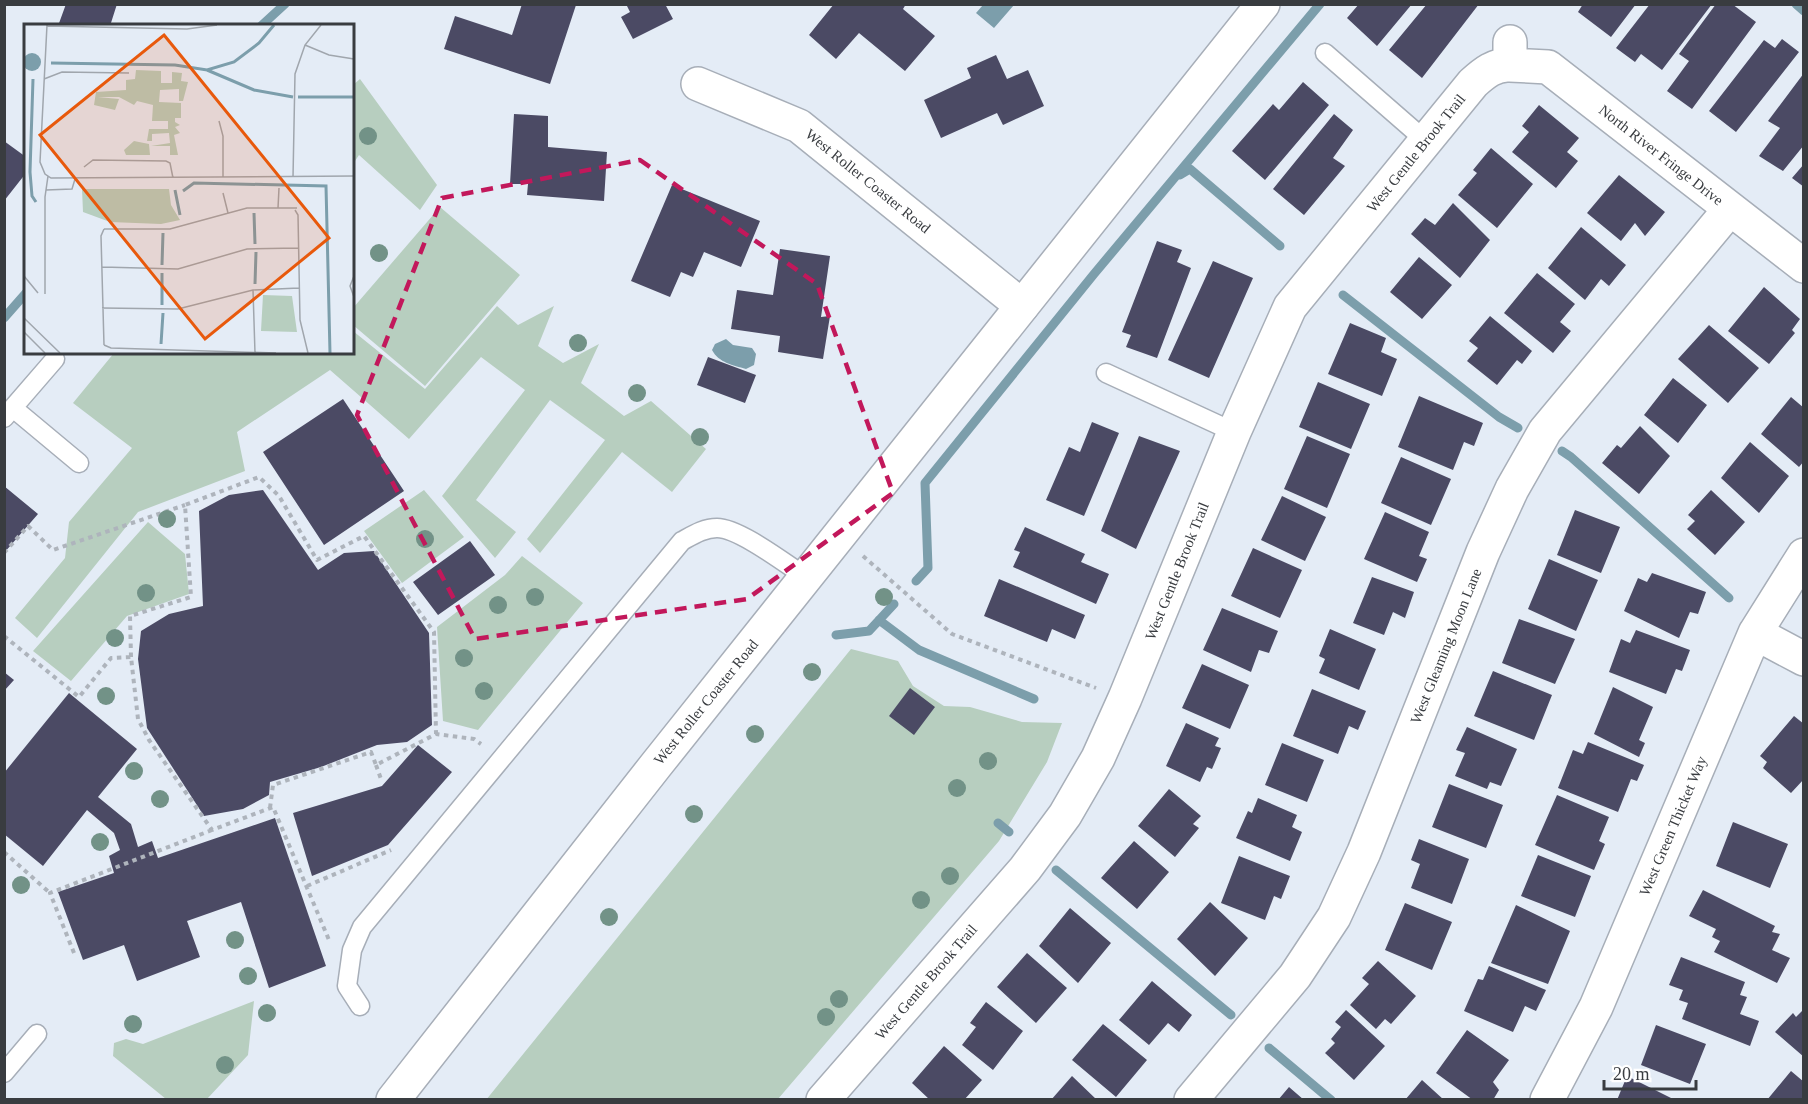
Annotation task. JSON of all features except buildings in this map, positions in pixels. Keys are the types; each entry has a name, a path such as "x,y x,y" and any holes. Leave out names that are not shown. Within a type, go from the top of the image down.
{"street":[{"name":"West Roller Coaster Road","path":"393,1100 1263,4"},
{"name":"West Gentle Brook Trail","path":"823,1100 1045,842 1065,815 1098,758 1125,698 1234,432 1290,307 1484,72 1502,64 1510,53"},
{"name":"North River Fringe Drive","path":"1510,53 1548,67 1803,266"},
{"name":"West Roller Coaster Road","path":"698,84 799,126 1022,306"},
{"name":"West Gleaming Moon Lane","path":"1191,1100 1295,976 1338,909 1369,841 1483,552 1512,489 1545,431 1730,209"},
{"name":"West Green Thicket Way","path":"1547,1100 1596,1007 1755,633 1803,555"},
{"path":"1755,633 1803,659"}],"lane":[{"path":"1325,53 1426,141"},
{"path":"55,359 9,413 79,463"},
{"path":"1106,373 1234,432"},
{"path":"360,1006 347,986 352,950 362,927 682,541 699,531 718,528 752,541 806,577"},
{"path":"4,1073 37,1034"}],"path":[{"path":"4,553 28,526 53,550 186,505 259,477 279,496 317,560 364,536 434,632 436,734"},
{"path":"186,505 191,597 130,616 131,657 138,719 149,740 212,830"},
{"path":"856,550 952,634 1125,698"},
{"path":"4,636 79,697 111,658 131,657"},
{"path":"376,765 436,734 474,739 481,744"},
{"path":"270,808 273,785 371,752 381,779"},
{"path":"50,893 273,807 329,941"},
{"path":"307,886 391,850"},
{"path":"4,852 50,893 74,953"}],"highlighted area":[{"path":"640,160 817,284 893,493 747,599 475,639 357,415 442,198"}],"green space":[{"path":"360,79 437,185 420,210 359,155 354,162 354,84"},
{"path":"440,207 520,275 425,386 354,326 354,307"},
{"path":"497,306 518,325 554,306 538,346 563,363 599,344 581,383 624,416 651,401 706,449 672,492 622,452 540,553 527,539 605,440 550,400 476,500 516,532 495,558 442,496 525,390 481,357 409,439 330,370 237,432 245,471 138,512 37,638 15,618 65,558 69,522 132,448 73,403 113,354 354,354 354,332 425,389"},
{"path":"424,490 464,537 402,583 364,531"},
{"path":"148,522 185,554 189,594 127,616 71,681 33,651"},
{"path":"522,556 583,603 478,730 443,721 437,627 505,575"},
{"path":"851,649 898,661 913,686 944,706 970,707 1022,722 1062,723 1047,762 999,841 778,1099 486,1100"},
{"path":"254,1001 248,1055 207,1099 166,1099 113,1056 114,1043 126,1039 143,1044"}],"water":[{"path":"983,5 1014,5 994,28 976,13"},
{"path":"726,339 733,345 752,348 756,354 754,365 746,369 718,358 712,350 715,344"}],"waterway":[{"path":"263,24 285,4"},
{"path":"916,581 928,568 925,483 1094,274 1320,4"},
{"path":"1796,4 1804,11"},
{"path":"1180,175 1190,169 1280,246"},
{"path":"4,318 24,295"},
{"path":"1343,295 1499,417 1518,428"},
{"path":"1562,451 1729,598"},
{"path":"836,635 869,631 894,604"},
{"path":"879,620 919,650 1034,699"},
{"path":"998,823 1009,832"},
{"path":"1056,870 1231,1015"},
{"path":"1269,1048 1331,1100"}]}
